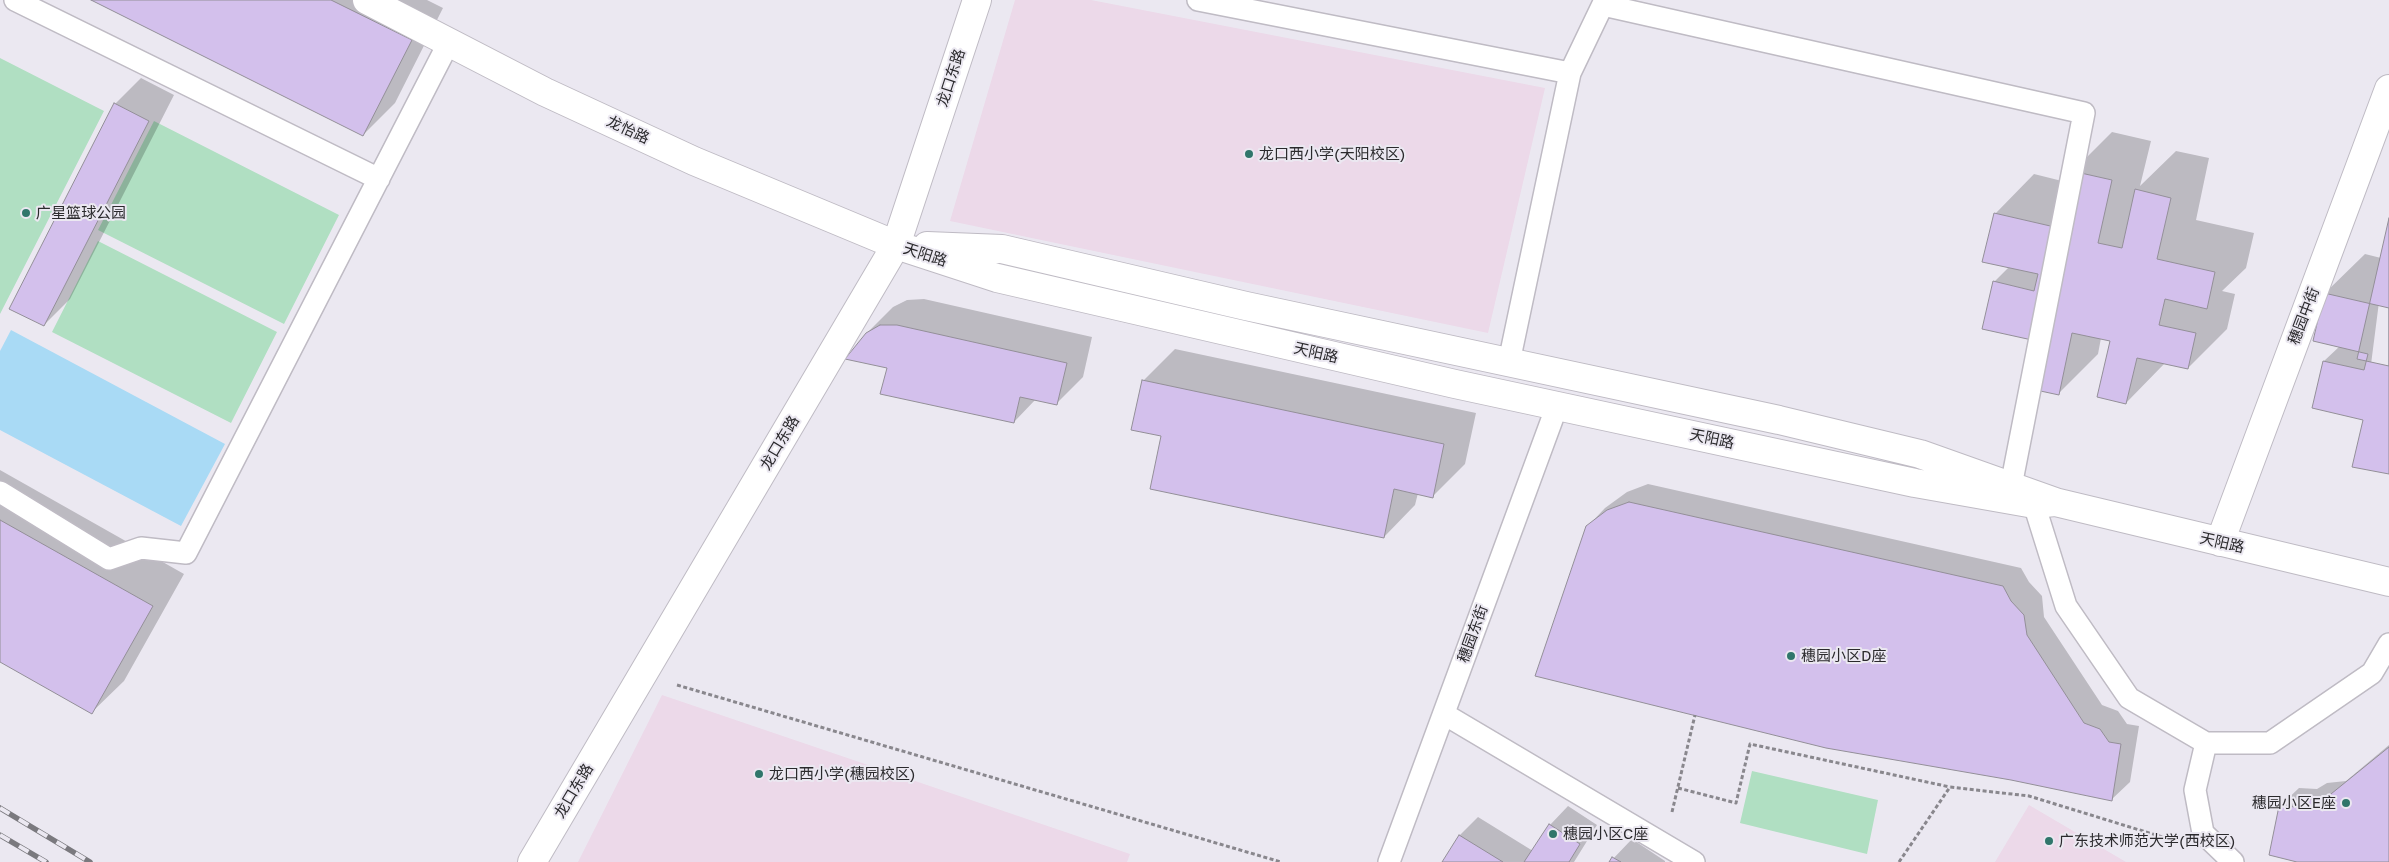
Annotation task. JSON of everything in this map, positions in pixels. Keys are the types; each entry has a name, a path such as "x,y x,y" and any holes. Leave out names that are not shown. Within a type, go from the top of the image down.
{"street":[{"name":"龙怡路","path":"367,0 545,92 694,161 896,245"},
{"name":"龙口东路","path":"532,862 896,245 977,0"},
{"name":"穗园中街","path":"2220,542 2389,89"},
{"name":"天阳路","path":"896,245 1002,249 1237,304 1779,420 1920,454 2011,486 2044,503"},
{"name":"天阳路","path":"896,245 997,278 1557,406 1915,483 2044,503 2389,582"}],"lane":[{"path":"15,0 379,179"},
{"path":"1198,0 1570,73"},
{"path":"1509,362 1570,73 1604,2 2084,113 2011,486"},
{"path":"0,492 109,559 141,548 186,553 449,42"},
{"name":"穗园东街","path":"1389,862 1557,406"},
{"path":"2044,503 2066,606 2129,698 2206,743 2270,743 2372,673 2389,644"},
{"path":"1444,714 1694,862"},
{"path":"2206,743 2195,790 2202,833 2230,859"}],"path":[{"path":"642,675 1281,862"},
{"path":"1665,844 1695,716"},
{"path":"1678,788 1736,803 1750,744 1950,787 2029,796 2230,859"},
{"path":"1899,862 1950,787"}],"shaded area":[{"name":"龙口西小学(天阳校区)","path":"1015,0 1091,0 1545,88 1488,333 950,221"},
{"name":"龙口西小学(穗园校区)","path":"662,695 1130,854 1127,862 578,862"},
{"name":"广东技术师范大学(西校区)","path":"2029,805 2126,862 1995,862"}],"green space":[{"name":"广星篮球公园","path":"0,58 104,111 0,314"},
{"path":"154,121 339,215 284,324 98,230"},
{"path":"98,241 277,332 231,423 52,332"},
{"path":"1752,771 1878,800 1867,854 1740,823"}],"water":[{"path":"11,330 225,444 181,526 0,430 0,351"}],"building":[{"path":"91,0 331,0 412,40 363,136"},
{"path":"114,103 149,121 44,326 9,309"},
{"path":"2072,171 2112,180 2098,243 2122,248 2135,189 2171,198 2157,259 2215,272 2207,309 2165,299 2159,325 2196,333 2188,369 2137,358 2126,404 2097,397 2110,341 2072,333 2059,395 2022,387 2032,340 1982,329 1993,281 2034,291 2038,274 1982,262 1994,213 2059,228"},
{"path":"2389,218 2389,366 2357,359"},
{"path":"2324,293 2389,308 2389,474 2352,467 2363,420 2312,408 2323,361 2364,370 2368,354 2313,341"},
{"path":"880,325 897,325 1067,363 1057,405 1020,397 1014,423 880,394 887,368 845,359 866,333"},
{"path":"1142,380 1444,444 1433,498 1394,489 1384,538 1150,489 1161,436 1131,430"},
{"name":"穗园小区D座","path":"1629,502 2003,586 2011,601 2024,615 2027,635 2084,723 2100,729 2109,742 2121,744 2112,801 2011,780 1826,748 1535,676 1586,526 1607,510"},
{"path":"0,520 153,606 92,714 0,662"},
{"name":"穗园小区E座","path":"2389,747 2389,862 2297,862 2269,855 2279,806 2297,807 2307,800 2326,798"},
{"name":"穗园小区C座","path":"1549,824 1580,844 1569,862 1524,862"},
{"path":"1459,835 1503,862 1442,862"},
{"name":"穗园小区C座","path":"1612,857 1621,862 1609,862"}],"railway":[{"path":"0,808 90,862"},
{"path":"0,835 46,862"}],"place":[{"name":"龙口西小学(天阳校区)","path":"1249,154"},
{"name":"广星篮球公园","path":"26,213"},
{"name":"穗园小区D座","path":"1791,656"},
{"name":"龙口西小学(穗园校区)","path":"759,774"},
{"name":"穗园小区E座","path":"2346,803"},
{"name":"穗园小区C座","path":"1553,834"},
{"name":"广东技术师范大学(西校区)","path":"2049,841"}]}
